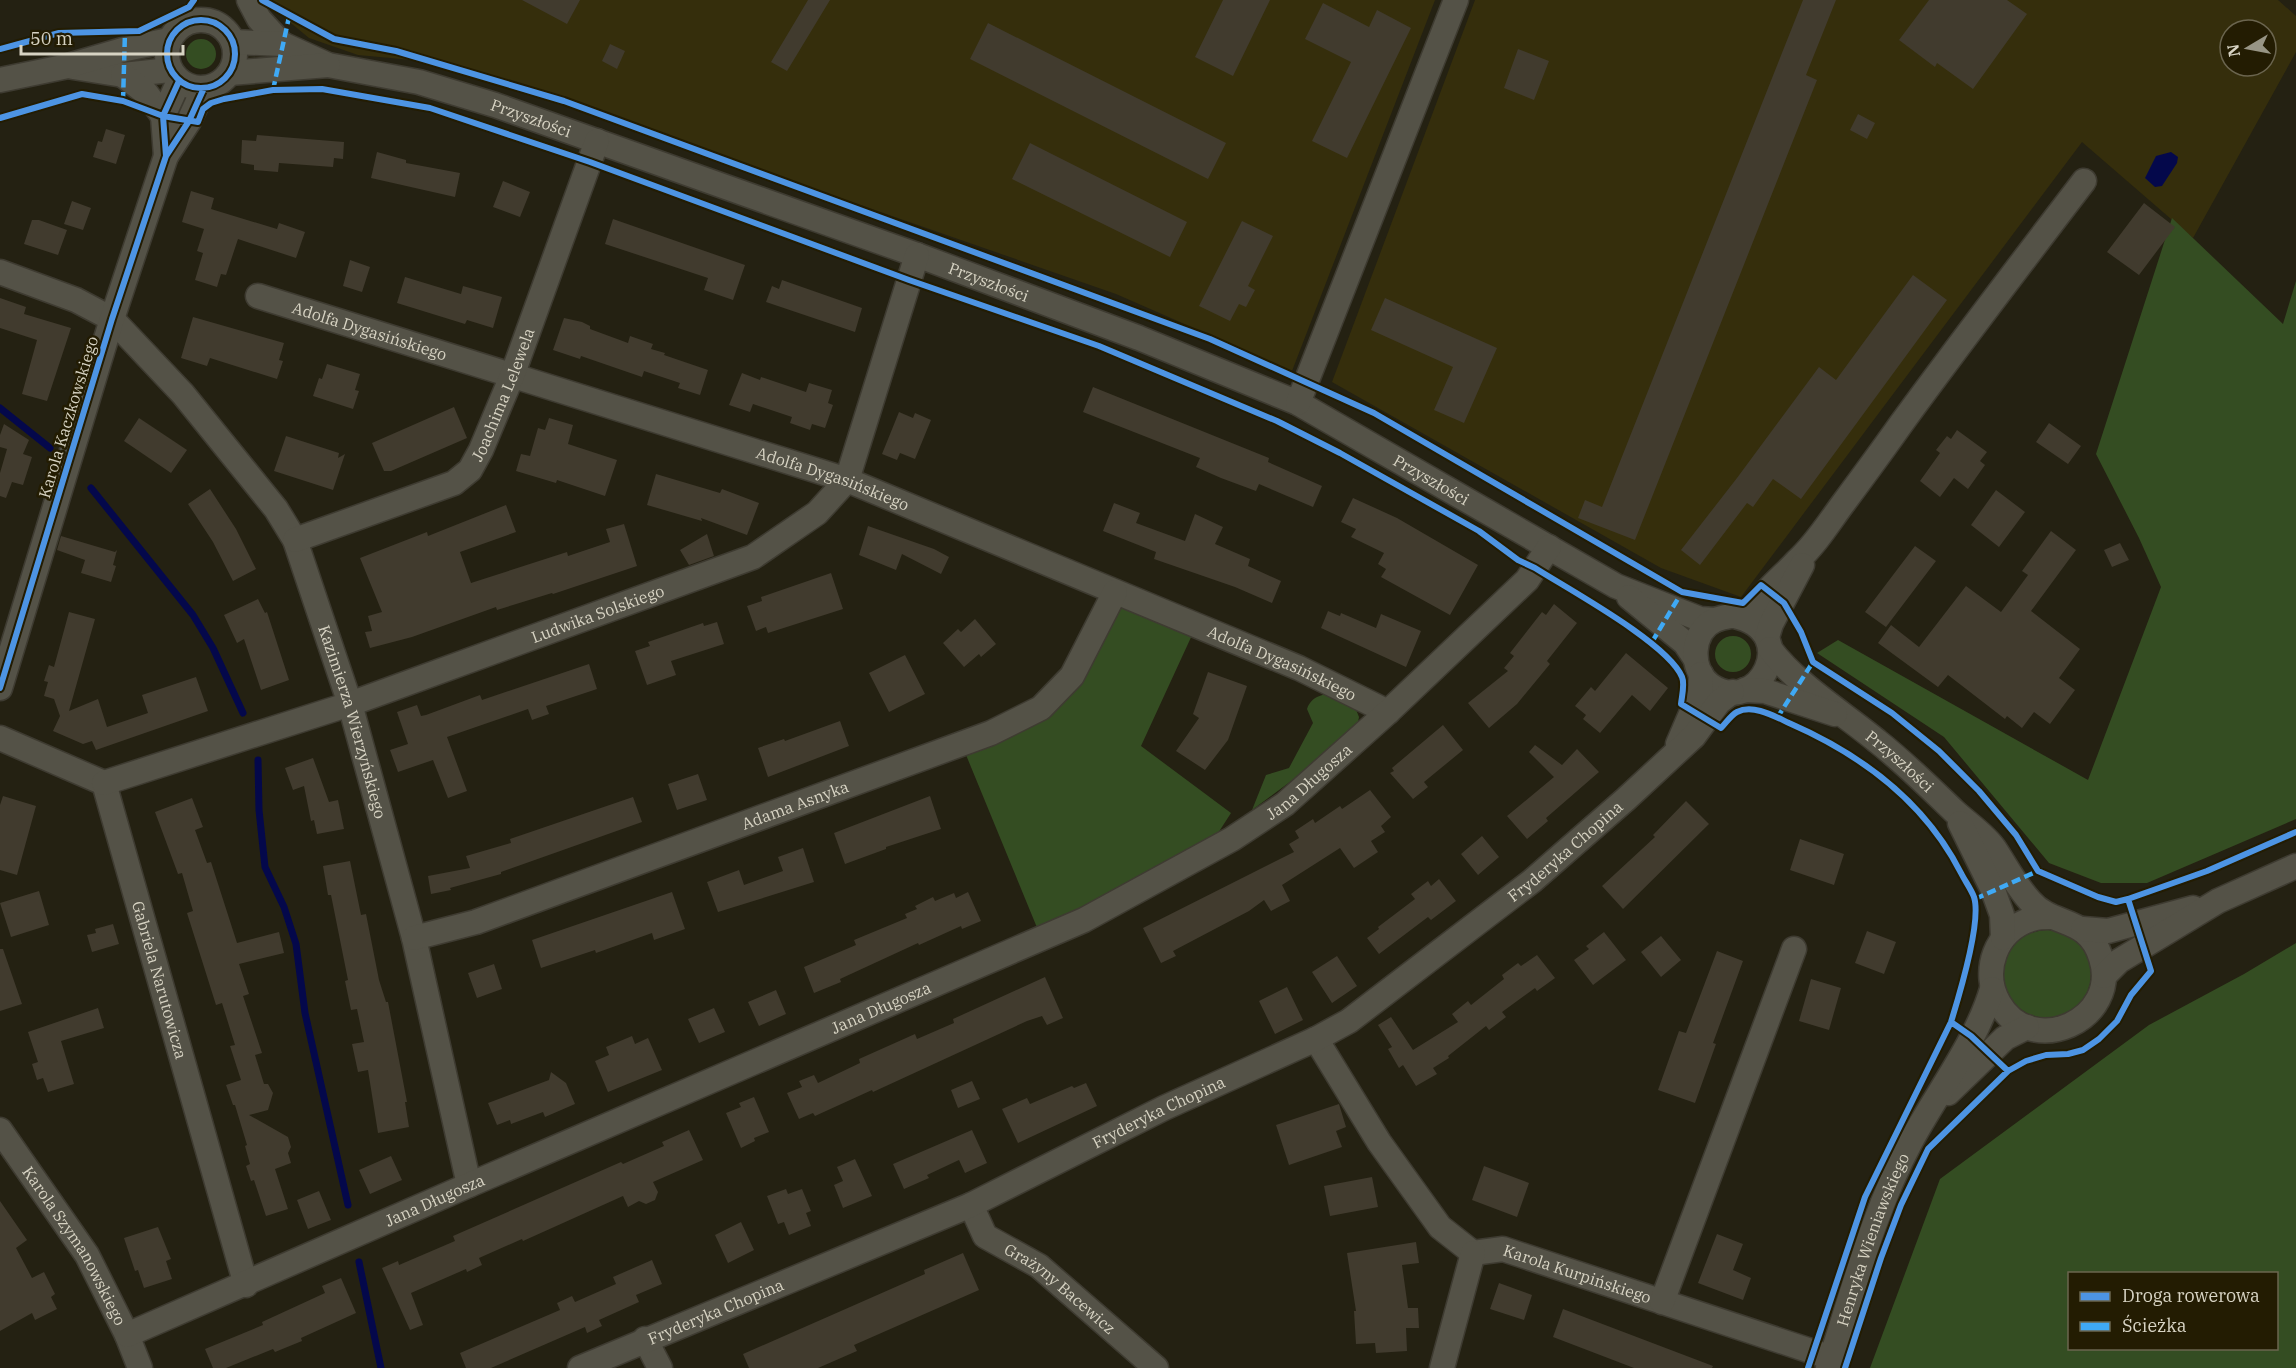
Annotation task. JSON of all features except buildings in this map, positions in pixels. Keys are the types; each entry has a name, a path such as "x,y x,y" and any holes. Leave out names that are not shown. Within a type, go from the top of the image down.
{"street":[{"path":"237,0 229,35 236,58 230,73 219,84 204,88 191,87 175,75 166,55 174,32 204,9 229,35 282,44 328,65"},
{"path":"249,0 259,19 282,44"},
{"path":"1298,403 1456,0"},
{"path":"0,80 68,66 126,49 170,40"},
{"path":"230,73 328,65"},
{"name":"Przyszłości","path":"328,65 419,82 495,105 917,255 1139,338 1298,403 1616,585 1700,619 1725,618"},
{"path":"68,66 123,75 175,75"},
{"path":"123,75 146,93 163,116"},
{"name":"Karola Kaczkowskiego","path":"166,156 163,116 175,75"},
{"name":"Karola Kaczkowskiego","path":"0,688 111,319 166,156 189,122 204,88"},
{"name":"Joachima Lelewela","path":"295,540 454,483 470,470 481,450 512,376 597,141"},
{"path":"1810,550 1768,590 1752,609 1725,618 1704,630 1698,640 1698,666 1714,687 1739,691 1755,685 1767,670 1771,624 1810,550 1977,321 2084,181"},
{"name":"Ludwika Solskiego","path":"104,783 350,704 753,557 818,513 847,480 917,255"},
{"name":"Kazimierza Wierzyńskiego","path":"0,272 76,300 111,319 183,394 276,509 295,540 350,704 414,938 469,1185"},
{"name":"Adolfa Dygasińskiego","path":"258,296 847,480 1299,668 1388,712"},
{"name":"Jana Długosza","path":"127,1335 1084,920 1232,839 1285,804 1388,712 1527,580 1549,547"},
{"name":"Przyszłości","path":"1616,585 1685,643 1698,666"},
{"name":"Adama Asnyka","path":"414,938 476,922 991,733 1041,708 1072,676 1115,592"},
{"path":"1725,618 1748,619 1758,627 1768,643"},
{"name":"Przyszłości","path":"1768,643 1779,662 1843,716 1916,772 1992,845 2030,902 2050,917"},
{"name":"Fryderyka Chopina","path":"1675,752 1700,693 1698,666"},
{"name":"Przyszłości","path":"1739,691 1765,692 1843,716"},
{"name":"Fryderyka Chopina","path":"580,1368 971,1205 1164,1108 1316,1039 1349,1021 1532,881 1694,736 1719,702 1739,691"},
{"path":"0,738 104,783"},
{"name":"Gabriela Narutowicza","path":"104,783 246,1285"},
{"name":"Przyszłości","path":"1954,810 1993,890 2002,915 2002,938"},
{"path":"2104,976 2119,961 2218,901 2296,866"},
{"path":"2082,929 2108,931 2218,901"},
{"path":"2050,917 2067,920 2082,929 2095,942 2102,959 2104,976 2100,994 2092,1010 2079,1022 2062,1029 2044,1031 2027,1027 2012,1019 2000,1005 1992,989 1990,971 1994,954 2002,938 2016,926 2032,919 2050,917"},
{"path":"1662,1302 1794,949"},
{"name":"Henryka Wieniawskiego","path":"1830,1363 1885,1195 1910,1142 1984,1014 1992,989"},
{"name":"Henryka Wieniawskiego","path":"1927,1113 2005,1038 2027,1027"},
{"path":"1316,1039 1379,1142 1440,1227 1473,1253 1442,1368"},
{"name":"Karola Szymanowskiego","path":"0,1130 87,1255 127,1335 140,1368"},
{"name":"Grażyny Bacewicz","path":"971,1205 985,1236 1039,1266 1156,1368"},
{"name":"Karola Kurpińskiego","path":"1473,1253 1503,1249 1662,1302 1830,1363"},
{"path":"645,1339 660,1368"}],"shaded area":[{"path":"263,0 1435,0 1292,371 1116,294 648,131 412,60 358,55 309,38"},
{"path":"1475,0 2278,0 2296,16 2296,52 2193,238 2082,142 1741,597 1661,568 1332,382"},
{"path":"2171,152 2178,157 2177,163 2162,186 2155,187 2145,178 2156,156"}],"green space":[{"path":"201,39 207,40 215,48 215,60 207,68 201,69 195,68 187,60 186,54 187,48 195,40"},
{"path":"2172,218 2283,324 2296,281 2296,819 2147,883 2101,883 2049,863 1944,737 1817,653 1838,640 2088,780 2161,587 2096,454"},
{"path":"1106,600 1193,633 1141,746 1231,813 1211,844 1038,930 964,750 1044,716"},
{"path":"1733,636 1746,641 1751,654 1746,667 1733,672 1720,667 1715,654 1720,641"},
{"path":"1337,693 1353,702 1359,717 1356,733 1252,810 1266,775 1289,768 1313,723 1307,709 1309,704 1319,696"},
{"path":"2047,930 2064,934 2078,943 2087,957 2091,974 2087,991 2078,1005 2064,1014 2047,1018 2030,1014 2016,1005 2007,991 2003,974 2007,957 2016,943 2030,934"},
{"path":"2296,943 2296,1368 1870,1368 1940,1179 2149,1025"}],"waterway":[{"path":"0,408 50,448"},
{"path":"91,488 193,615 213,648 243,713"},
{"path":"258,760 259,810 265,867 284,907 296,944 305,1013 348,1205"},
{"path":"359,1262 381,1368"}],"marked path":[{"path":"273,90 289,17"},
{"path":"123,101 125,32"},
{"path":"1652,642 1682,592"},
{"path":"1777,718 1813,662"},
{"path":"1975,899 2038,871 2035,866"}],"cycle path":[{"path":"0,49 59,33 139,31 189,7 194,0"},
{"path":"262,0 334,39 396,51 564,101 1210,339 1374,413 1682,592 1743,603 1761,585 1784,603 1801,632 1813,662 1892,713 1939,751 1979,791 2016,835 2038,871 2098,897 2116,902 2128,899 2207,871 2296,832"},
{"path":"208,20 220,26 229,35 235,47 235,54 233,67 225,78 208,88 194,88 177,78 169,67 167,47 177,30 188,22 208,20"},
{"path":"166,156 163,116 179,81"},
{"path":"0,688 112,319 166,156 189,121 204,88"},
{"path":"0,118 82,94 123,101 163,116 198,122 203,109 211,103 224,99 273,90 322,89 430,108 590,162 909,280 1099,346 1277,421 1340,453 1479,531 1518,560 1535,568 1638,633 1673,663 1682,677 1681,704 1721,728 1737,712 1757,710 1815,735 1865,765 1909,803 1946,847 1974,897 1975,923 1951,1022 1865,1197 1808,1368"},
{"path":"1845,1368 1901,1205 1928,1149 2008,1071 2026,1061 2046,1055 2068,1054 2083,1050 2099,1039 2117,1021 2131,995 2151,971 2128,899"},
{"path":"1951,1022 1971,1036 2008,1071"}]}
